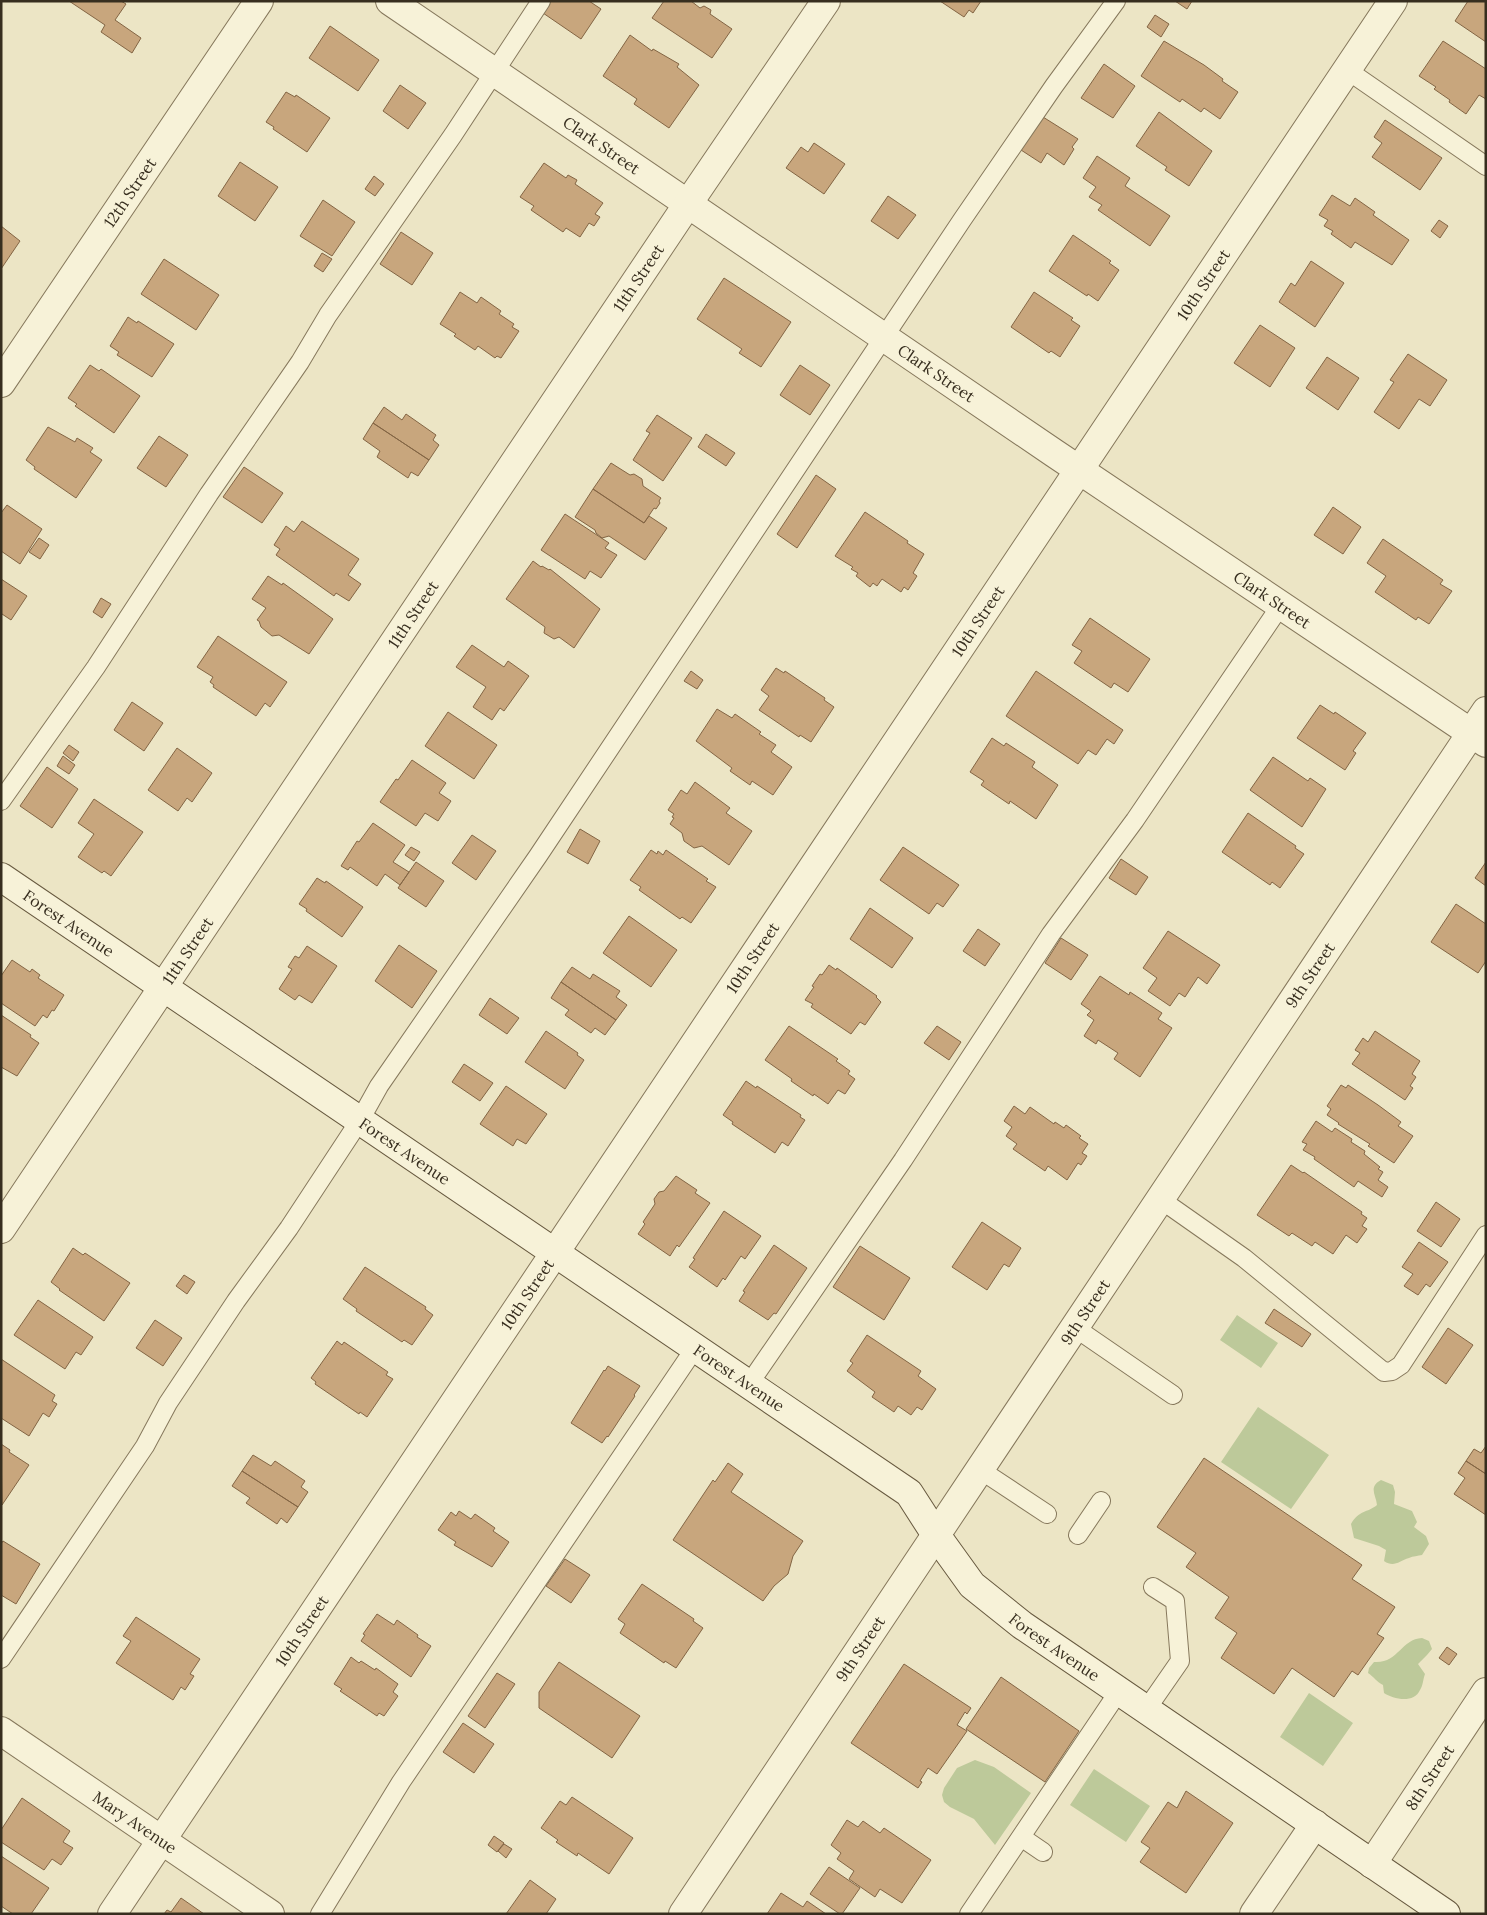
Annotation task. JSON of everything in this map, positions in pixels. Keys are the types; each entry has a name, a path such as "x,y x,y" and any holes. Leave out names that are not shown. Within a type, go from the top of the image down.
{"street":[{"name":"12th Street","path":"1,383 259,1"},
{"name":"Clark Street","path":"390,1 1281,605 1481,729"},
{"name":"11th Street","path":"1,1229 826,1"},
{"name":"10th Street","path":"112,1914 1393,1"},
{"name":"9th Street","path":"683,1914 1160,1198 1481,729"},
{"name":"Forest Avenue","path":"1,877 909,1493 972,1585 1022,1625 1446,1914"},
{"name":"8th Street","path":"1372,1864 1486,1692"},
{"name":"Mary Avenue","path":"1,1731 270,1914"},
{"path":"1254,1914 1315,1824"}],"lane":[{"path":"1,801 96,667 209,494 300,362 333,308 541,1"},
{"path":"1,1659 145,1446 168,1403 360,1120 379,1086 538,856 962,220 1054,86 1116,1"},
{"path":"1347,70 1486,166"},
{"path":"749,1384 903,1160 1051,934 1135,820 1281,605"},
{"path":"1160,1198 1244,1258 1384,1372 1392,1371 1402,1365 1486,1235"},
{"path":"1074,1327 1173,1394"},
{"path":"320,1914 401,1782 695,1348"},
{"path":"979,1469 1047,1514"},
{"path":"1078,1535 1101,1501"},
{"path":"1146,1710 1180,1661 1175,1601 1153,1587"},
{"path":"969,1914 1119,1691"},
{"path":"1020,1837 1043,1852"}],"green space":[{"path":"1237,1315 1278,1343 1261,1368 1220,1340"},
{"path":"1258,1407 1329,1455 1291,1509 1221,1462"},
{"path":"1381,1480 1393,1485 1395,1492 1394,1504 1412,1511 1417,1522 1414,1527 1426,1536 1429,1544 1422,1555 1391,1564 1384,1561 1386,1550 1354,1538 1351,1524 1360,1514 1377,1505 1374,1488"},
{"path":"1422,1638 1429,1641 1432,1649 1418,1664 1425,1674 1422,1687 1417,1694 1408,1699 1393,1697 1384,1693 1383,1685 1368,1673 1369,1668 1374,1662 1382,1662 1394,1656 1409,1642"},
{"path":"1309,1693 1353,1723 1323,1766 1280,1737"},
{"path":"975,1760 994,1767 1031,1793 995,1845 974,1819 950,1807 944,1802 942,1795 944,1788 957,1768"},
{"path":"1094,1769 1150,1806 1126,1842 1070,1805"}],"building":[{"path":"69,1 121,1 126,4 115,20 141,38 132,53 101,32 105,25"},
{"path":"551,1 589,1 601,9 581,39 543,13"},
{"path":"664,1 691,1 700,8 704,6 711,10 710,14 732,29 712,58 652,18"},
{"path":"940,1 981,1 973,13 969,10 964,17"},
{"path":"1175,1 1192,1 1187,9"},
{"path":"1468,1 1486,1 1486,42 1455,21"},
{"path":"1155,15 1169,24 1161,37 1147,27"},
{"path":"330,26 379,60 358,91 309,58"},
{"path":"630,35 652,51 653,49 679,64 677,67 699,85 669,128 634,104 637,99 603,76"},
{"path":"1164,41 1204,65 1238,92 1220,119 1204,108 1201,112 1182,99 1180,102 1141,76"},
{"path":"1443,41 1486,69 1486,99 1479,95 1466,114 1434,89 1436,87 1419,76"},
{"path":"1104,64 1135,86 1113,118 1081,98"},
{"path":"400,85 426,103 408,129 383,111"},
{"path":"286,92 295,97 296,95 330,118 307,152 273,129 274,127 266,122"},
{"path":"1159,112 1212,151 1189,186 1165,170 1167,167 1136,146"},
{"path":"1043,117 1078,139 1064,165 1047,153 1041,163 1021,150"},
{"path":"1385,120 1442,158 1420,190 1372,157 1382,143 1374,137"},
{"path":"814,143 845,164 824,194 786,168 801,147 808,152"},
{"path":"1097,156 1130,178 1125,186 1170,216 1150,246 1098,210 1102,205 1089,197 1096,187 1083,178"},
{"path":"240,162 278,187 255,221 218,196"},
{"path":"544,163 566,178 568,175 577,180 575,184 603,203 595,214 600,217 594,226 589,223 580,237 566,228 563,232 531,210 534,206 520,197"},
{"path":"374,176 384,184 375,196 365,189"},
{"path":"1332,195 1350,206 1355,198 1375,212 1373,215 1409,240 1392,265 1355,242 1351,248 1331,234 1333,231 1324,226 1328,220 1319,215"},
{"path":"888,196 916,215 898,239 871,221"},
{"path":"323,200 355,222 332,256 300,236"},
{"path":"1439,220 1448,226 1440,238 1431,231"},
{"path":"1,226 20,241 1,269"},
{"path":"401,232 433,253 412,285 380,264"},
{"path":"1073,235 1111,261 1109,263 1119,270 1098,301 1049,271"},
{"path":"322,253 332,259 323,272 314,266"},
{"path":"164,259 219,295 196,330 141,294"},
{"path":"1311,261 1344,283 1315,327 1279,302 1291,283 1295,286"},
{"path":"724,278 791,322 761,367 739,353 742,349 697,319"},
{"path":"460,292 477,303 481,297 501,311 499,314 514,324 512,327 519,331 501,358 497,356 495,358 478,346 475,350 454,336 456,334 440,324"},
{"path":"1034,292 1073,318 1071,320 1080,326 1060,357 1051,351 1049,353 1011,327"},
{"path":"128,317 137,323 138,321 174,344 152,377 117,355 119,352 110,346"},
{"path":"1260,325 1295,348 1270,387 1234,363"},
{"path":"1408,354 1447,380 1430,406 1419,399 1399,429 1374,412 1394,382 1390,380"},
{"path":"1327,357 1359,378 1338,410 1306,388"},
{"path":"90,365 99,371 101,369 140,396 114,433 75,406 77,404 68,398"},
{"path":"800,365 830,385 810,415 780,395"},
{"path":"384,407 402,420 406,414 436,435 433,440 439,445 429,460 373,423"},
{"path":"657,415 692,438 663,481 633,460 650,433 646,431"},
{"path":"373,423 429,460 418,476 411,472 408,478 377,457 380,451 363,439"},
{"path":"48,427 75,442 77,438 93,448 90,452 102,460 76,498 34,469 35,467 26,460"},
{"path":"706,434 735,453 726,466 698,447"},
{"path":"159,436 188,455 166,487 137,468"},
{"path":"611,463 630,475 634,474 642,479 643,486 661,498 656,509 654,508 644,523 593,489"},
{"path":"244,467 283,493 262,523 223,497"},
{"path":"816,475 836,489 797,548 777,534"},
{"path":"593,489 644,523 649,516 667,528 645,560 609,536 602,538 595,530 575,517"},
{"path":"7,505 42,529 20,564 1,551 1,513"},
{"path":"1333,507 1361,527 1343,554 1314,535"},
{"path":"865,512 924,554 913,573 917,576 908,590 904,587 901,592 882,579 877,586 873,583 870,587 856,576 858,573 851,569 853,567 835,556"},
{"path":"565,514 609,543 605,548 617,555 601,578 590,571 585,579 541,550"},
{"path":"302,521 359,559 348,575 361,584 349,601 336,593 334,596 276,555 280,549 274,545 286,526 294,532"},
{"path":"39,538 49,545 40,559 29,552"},
{"path":"1383,539 1443,580 1440,584 1452,591 1429,624 1418,617 1416,620 1375,592 1386,576 1367,563"},
{"path":"533,561 541,567 550,569 600,609 574,648 559,637 554,639 544,633 545,627 506,599"},
{"path":"268,576 282,585 283,583 333,619 309,654 279,635 272,636 261,627 257,620 266,608 252,599"},
{"path":"1,579 27,596 11,620 2,614 1,616"},
{"path":"101,598 111,604 102,618 93,612"},
{"path":"1090,618 1150,659 1128,692 1114,683 1111,688 1074,663 1082,651 1072,645"},
{"path":"218,636 287,682 270,707 265,703 256,716 213,687 214,685 210,682 213,677 197,667"},
{"path":"472,645 504,667 508,661 529,676 504,711 500,708 492,720 473,707 486,687 456,667"},
{"path":"776,668 784,673 785,671 825,698 824,700 834,707 811,742 800,735 799,737 759,710 769,696 761,690"},
{"path":"691,671 703,680 697,689 684,681"},
{"path":"1036,671 1123,730 1114,744 1107,739 1096,755 1088,750 1078,764 1006,716"},
{"path":"132,702 163,723 144,751 114,730"},
{"path":"1320,705 1334,714 1335,712 1366,733 1353,751 1356,753 1345,770 1297,738"},
{"path":"717,709 732,718 735,714 761,732 759,734 776,745 771,752 792,767 773,795 752,781 750,785 730,771 732,768 696,741"},
{"path":"448,712 497,745 474,779 425,746"},
{"path":"992,738 1004,746 1006,743 1035,762 1032,767 1058,785 1036,819 1010,801 1009,804 981,785 984,781 970,772"},
{"path":"69,745 79,752 73,761 63,753"},
{"path":"177,748 212,773 192,802 187,798 178,811 148,790"},
{"path":"63,756 75,765 69,774 57,766"},
{"path":"1273,757 1308,781 1310,778 1326,789 1302,827 1250,790"},
{"path":"412,760 446,783 439,793 451,801 438,821 425,813 416,826 380,802"},
{"path":"47,767 78,789 52,828 20,806"},
{"path":"695,782 730,808 726,813 752,831 729,865 702,846 694,848 684,841 682,833 670,824 674,814 668,810 681,790 687,794"},
{"path":"94,799 143,832 111,876 104,871 102,873 78,857 94,834 78,823"},
{"path":"1248,813 1296,846 1295,848 1304,854 1280,888 1272,882 1270,885 1222,852"},
{"path":"373,823 405,845 393,862 409,872 400,885 385,874 377,886 350,867 348,870 341,866 357,841 359,842"},
{"path":"580,829 600,841 588,864 567,852"},
{"path":"472,835 496,851 476,880 452,863"},
{"path":"411,847 420,852 414,861 405,855"},
{"path":"903,847 959,885 943,907 937,903 929,914 880,880"},
{"path":"651,850 657,854 658,851 663,855 666,850 708,879 706,881 716,887 691,923 682,917 680,919 639,890 641,887 630,880"},
{"path":"1121,859 1148,877 1136,895 1109,878"},
{"path":"416,862 444,881 426,907 398,888"},
{"path":"1486,862 1486,886 1475,878"},
{"path":"317,878 325,883 326,881 363,907 342,937 299,904"},
{"path":"1456,904 1486,924 1486,961 1478,973 1431,942"},
{"path":"870,908 913,938 892,968 850,939"},
{"path":"629,916 677,950 651,987 603,953"},
{"path":"978,929 1000,944 985,966 963,951"},
{"path":"1168,931 1220,965 1207,984 1198,977 1185,997 1179,993 1170,1006 1148,991 1157,978 1143,968"},
{"path":"1061,938 1088,955 1071,980 1045,963"},
{"path":"399,945 437,971 412,1008 375,981"},
{"path":"307,946 337,966 312,1003 299,995 295,1000 279,989 292,969 288,967 295,956 299,958"},
{"path":"12,960 30,972 32,969 40,975 38,978 64,995 54,1011 52,1010 47,1018 43,1015 35,1026 1,1003 1,976"},
{"path":"829,965 836,970 837,968 877,996 881,1002 865,1025 860,1022 851,1034 811,1007 813,1004 805,1000 820,974 822,975"},
{"path":"572,967 590,979 593,974 620,991 616,997 627,1005 616,1020 561,982"},
{"path":"1100,976 1129,995 1130,992 1162,1013 1158,1019 1172,1028 1140,1077 1114,1059 1118,1053 1098,1040 1096,1044 1084,1036 1094,1020 1087,1015 1091,1011 1081,1004"},
{"path":"561,982 616,1020 605,1035 595,1028 591,1033 565,1015 569,1010 551,998"},
{"path":"490,998 519,1018 507,1034 479,1015"},
{"path":"1,1015 31,1035 30,1037 39,1043 17,1076 1,1067"},
{"path":"789,1026 838,1059 836,1061 850,1071 848,1074 855,1079 845,1094 838,1090 828,1104 791,1081 792,1079 765,1060"},
{"path":"937,1026 961,1042 949,1060 924,1043"},
{"path":"546,1031 578,1053 577,1055 584,1060 565,1089 525,1062"},
{"path":"1375,1031 1420,1061 1412,1074 1416,1077 1410,1086 1413,1088 1405,1100 1352,1064 1360,1053 1355,1050 1363,1038 1368,1042"},
{"path":"464,1064 493,1083 480,1101 452,1082"},
{"path":"746,1081 756,1088 757,1086 801,1115 800,1117 805,1120 788,1146 782,1142 775,1153 732,1124 733,1122 723,1115"},
{"path":"1341,1085 1346,1088 1348,1085 1378,1105 1401,1122 1398,1126 1413,1136 1394,1163 1327,1115 1331,1109 1327,1106"},
{"path":"506,1086 547,1114 526,1144 517,1139 513,1146 480,1124"},
{"path":"1014,1106 1025,1114 1030,1107 1054,1124 1055,1122 1064,1128 1066,1125 1088,1144 1082,1153 1087,1156 1081,1165 1078,1163 1067,1180 1048,1166 1045,1171 1013,1149 1017,1144 1006,1136 1012,1127 1004,1121"},
{"path":"1316,1121 1332,1132 1335,1128 1352,1139 1351,1142 1365,1151 1364,1154 1380,1167 1378,1169 1383,1172 1378,1180 1388,1187 1382,1197 1358,1181 1354,1187 1303,1150 1307,1144 1302,1142"},
{"path":"1291,1165 1362,1212 1361,1214 1367,1218 1362,1226 1367,1229 1357,1243 1346,1235 1333,1254 1315,1242 1312,1246 1292,1233 1289,1236 1257,1215"},
{"path":"676,1176 697,1190 695,1193 710,1203 679,1247 677,1245 670,1256 638,1234 645,1224 643,1222 655,1204 654,1199 659,1192 664,1191"},
{"path":"1436,1202 1460,1219 1441,1247 1417,1231"},
{"path":"724,1211 761,1236 745,1259 741,1256 725,1280 723,1278 717,1287 689,1267"},
{"path":"982,1222 1021,1248 1009,1267 1004,1264 987,1290 952,1267"},
{"path":"1419,1242 1448,1262 1430,1287 1426,1284 1418,1295 1404,1286 1413,1274 1402,1267"},
{"path":"774,1245 807,1268 776,1314 774,1313 768,1320 739,1301 745,1292 743,1291"},
{"path":"860,1246 910,1278 884,1320 833,1287"},
{"path":"73,1248 83,1255 85,1253 130,1283 104,1321 59,1290 51,1282"},
{"path":"365,1267 426,1307 425,1309 433,1315 412,1345 404,1340 402,1342 356,1311 357,1309 343,1299"},
{"path":"184,1275 195,1282 187,1294 176,1286"},
{"path":"38,1300 93,1337 81,1355 76,1352 65,1369 14,1335"},
{"path":"1274,1309 1311,1334 1302,1347 1265,1323"},
{"path":"155,1320 182,1338 163,1366 136,1348"},
{"path":"1448,1328 1473,1345 1446,1384 1422,1367"},
{"path":"867,1335 921,1371 918,1376 936,1389 922,1410 917,1407 911,1415 898,1406 894,1412 872,1397 875,1392 847,1371 853,1363 850,1361"},
{"path":"337,1341 342,1345 344,1342 388,1372 386,1375 393,1379 367,1417 360,1412 359,1414 315,1384 316,1382 311,1378"},
{"path":"1,1359 55,1395 52,1401 57,1404 49,1417 43,1413 29,1436 1,1418"},
{"path":"608,1366 640,1386 608,1437 602,1443 571,1423"},
{"path":"1,1444 10,1450 9,1452 29,1465 2,1505"},
{"path":"1486,1446 1486,1474 1466,1461 1474,1449 1481,1453"},
{"path":"253,1455 271,1466 275,1461 305,1481 301,1487 308,1492 298,1507 242,1471"},
{"path":"1204,1458 1362,1565 1352,1579 1395,1607 1377,1634 1384,1638 1358,1675 1352,1671 1334,1697 1292,1668 1274,1694 1221,1658 1237,1633 1215,1618 1229,1597 1186,1567 1196,1553 1157,1527"},
{"path":"1466,1461 1486,1474 1486,1515 1454,1494 1465,1478 1458,1473"},
{"path":"728,1463 743,1474 731,1492 803,1541 793,1556 788,1574 774,1586 763,1601 673,1540 713,1480 715,1482"},
{"path":"242,1471 298,1507 287,1523 281,1518 277,1524 246,1503 250,1498 232,1486"},
{"path":"459,1511 471,1519 475,1514 495,1528 493,1531 509,1542 492,1567 454,1545 456,1542 438,1530 451,1512 456,1516"},
{"path":"3,1541 40,1564 16,1604 1,1595 1,1544"},
{"path":"565,1559 590,1575 571,1603 546,1586"},
{"path":"642,1584 694,1619 693,1621 703,1628 676,1668 665,1661 664,1663 620,1633 625,1624 618,1619"},
{"path":"377,1614 394,1625 397,1620 431,1646 411,1677 361,1641 365,1635 363,1634"},
{"path":"136,1617 200,1659 190,1674 194,1676 185,1690 181,1687 173,1700 116,1663 131,1641 123,1636"},
{"path":"1447,1647 1457,1654 1449,1665 1439,1658"},
{"path":"351,1657 359,1663 361,1661 375,1670 376,1668 398,1684 393,1692 398,1696 384,1716 379,1713 377,1716 340,1691 342,1689 334,1684"},
{"path":"559,1662 640,1716 612,1758 539,1708 539,1692"},
{"path":"904,1664 971,1708 967,1714 965,1712 957,1725 967,1731 937,1774 928,1768 918,1788 851,1743"},
{"path":"497,1673 515,1684 485,1728 468,1716"},
{"path":"1001,1677 1079,1731 1045,1782 966,1729"},
{"path":"463,1723 494,1744 474,1773 443,1752"},
{"path":"1186,1791 1233,1823 1186,1893 1140,1862 1150,1848 1141,1842 1168,1802 1177,1808"},
{"path":"572,1797 633,1838 609,1874 578,1853 577,1856 556,1842 558,1840 541,1828 560,1801 566,1805"},
{"path":"22,1798 70,1831 63,1842 73,1848 61,1865 52,1859 44,1870 1,1842 1,1830"},
{"path":"847,1820 858,1827 863,1821 880,1833 884,1828 931,1860 902,1903 880,1889 875,1897 849,1879 854,1871 837,1859 841,1853 831,1845"},
{"path":"494,1836 504,1843 497,1852 488,1845"},
{"path":"504,1844 512,1849 506,1858 498,1851"},
{"path":"1,1856 49,1888 31,1914 13,1914 1,1906"},
{"path":"829,1867 860,1888 842,1914 810,1894"},
{"path":"530,1880 556,1899 546,1914 506,1914"},
{"path":"781,1893 803,1907 807,1901 826,1914 767,1914"},
{"path":"181,1898 204,1914 164,1914 167,1910 171,1912"}]}
